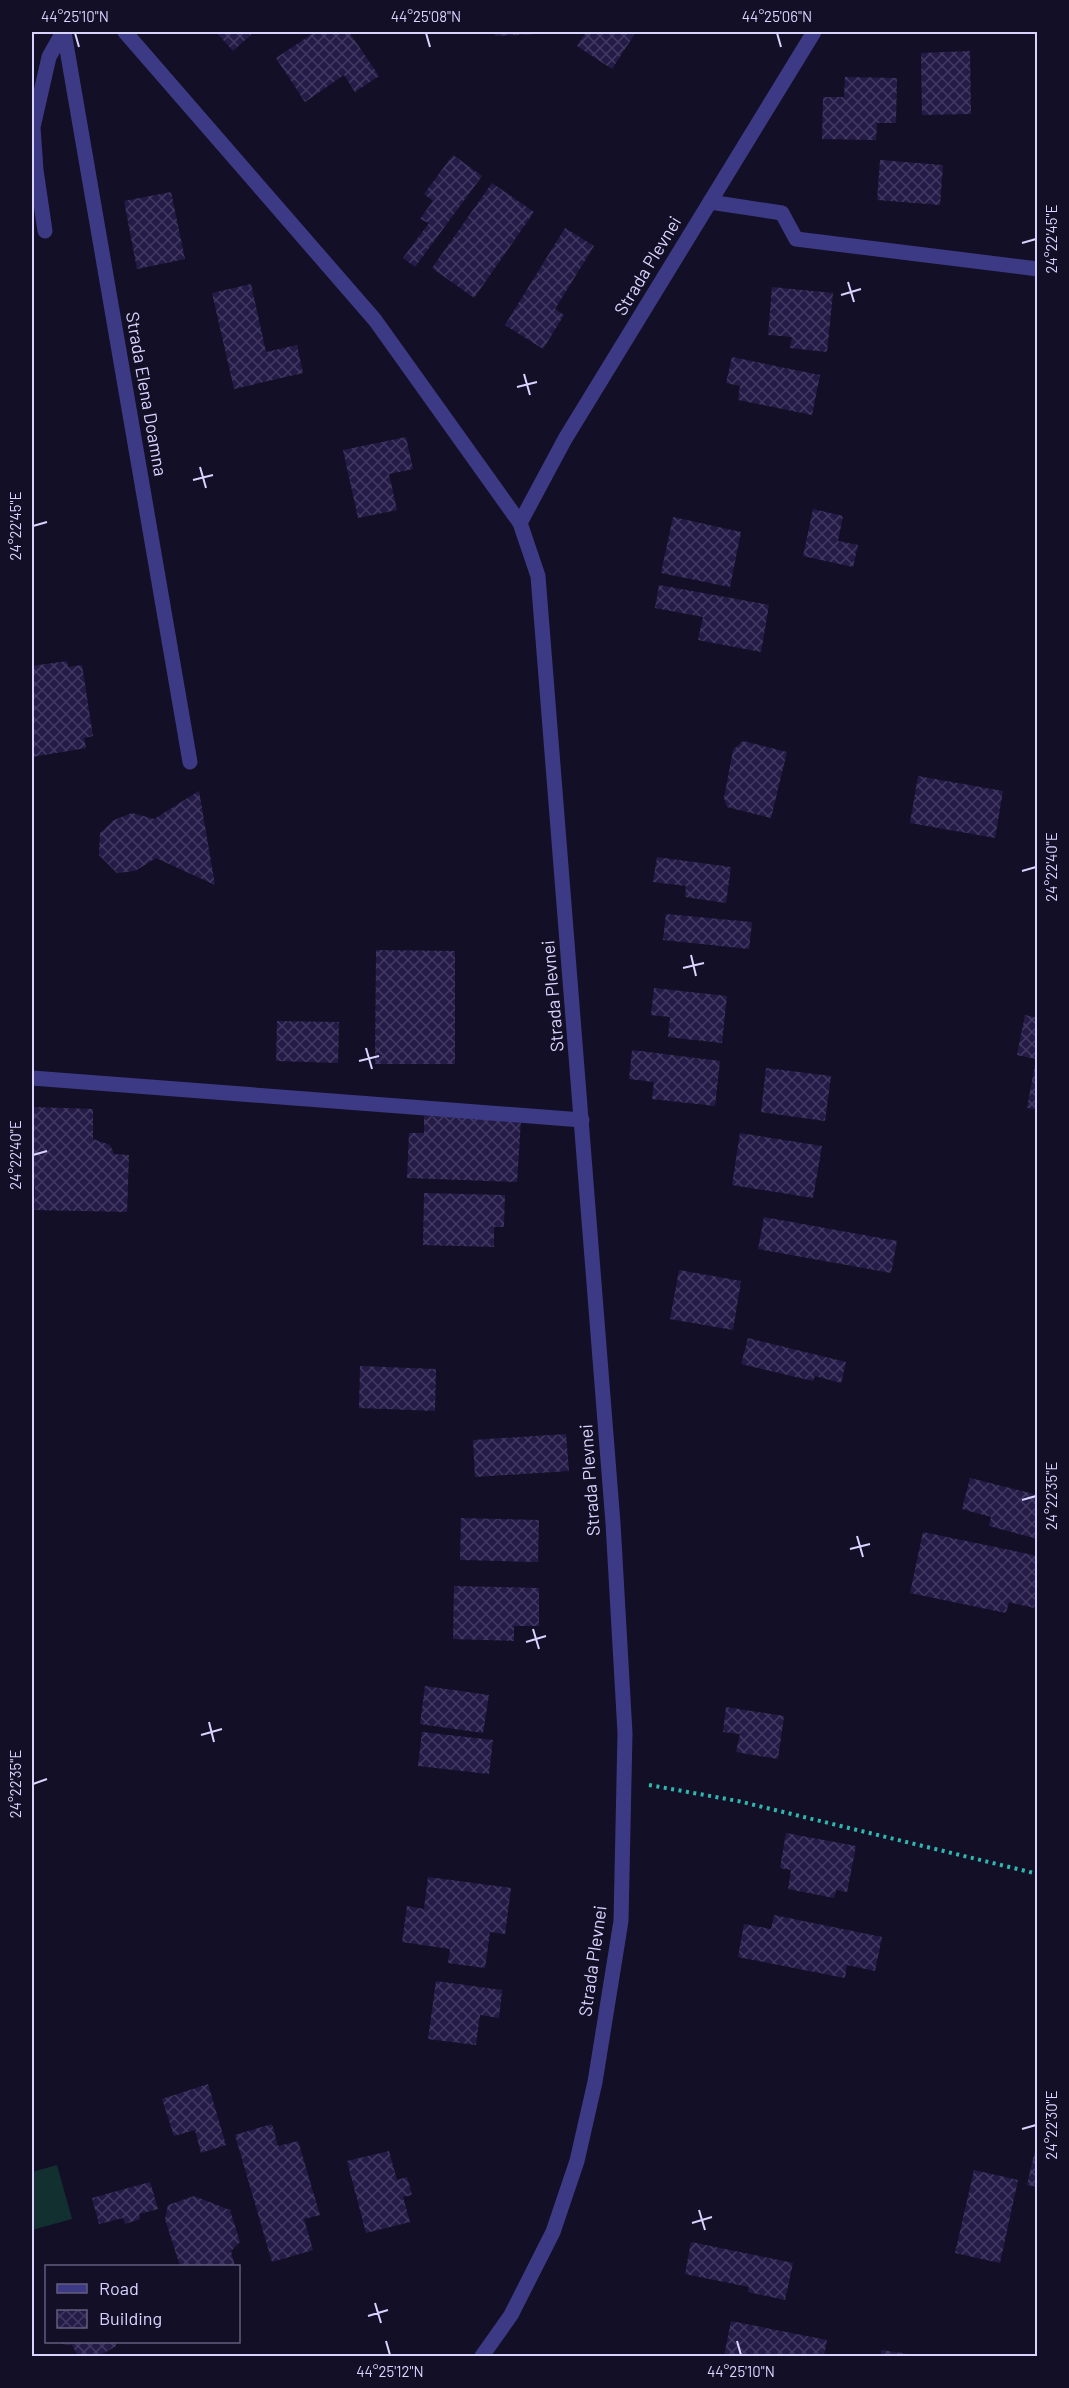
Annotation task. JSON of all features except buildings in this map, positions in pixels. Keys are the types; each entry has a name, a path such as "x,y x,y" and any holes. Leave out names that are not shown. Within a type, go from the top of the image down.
{"street":[{"name":"Strada Elena Doamna","path":"45,231 36,170 33,127 50,57 63,32"},
{"name":"Strada Elena Doamna","path":"63,32 190,762"},
{"path":"125,32 375,320 520,523"},
{"name":"Strada Plevnei","path":"482,2356 511,2314 553,2232 577,2161 595,2082 621,1921 626,1733 614,1535 538,576 520,523 565,439 814,32"},
{"path":"710,202 782,213 796,239 1038,269"},
{"path":"32,1078 582,1119"}],"path":[{"path":"624,1780 738,1801 1038,1874"}],"green space":[{"path":"57,2165 72,2219 32,2230 32,2172"}]}
